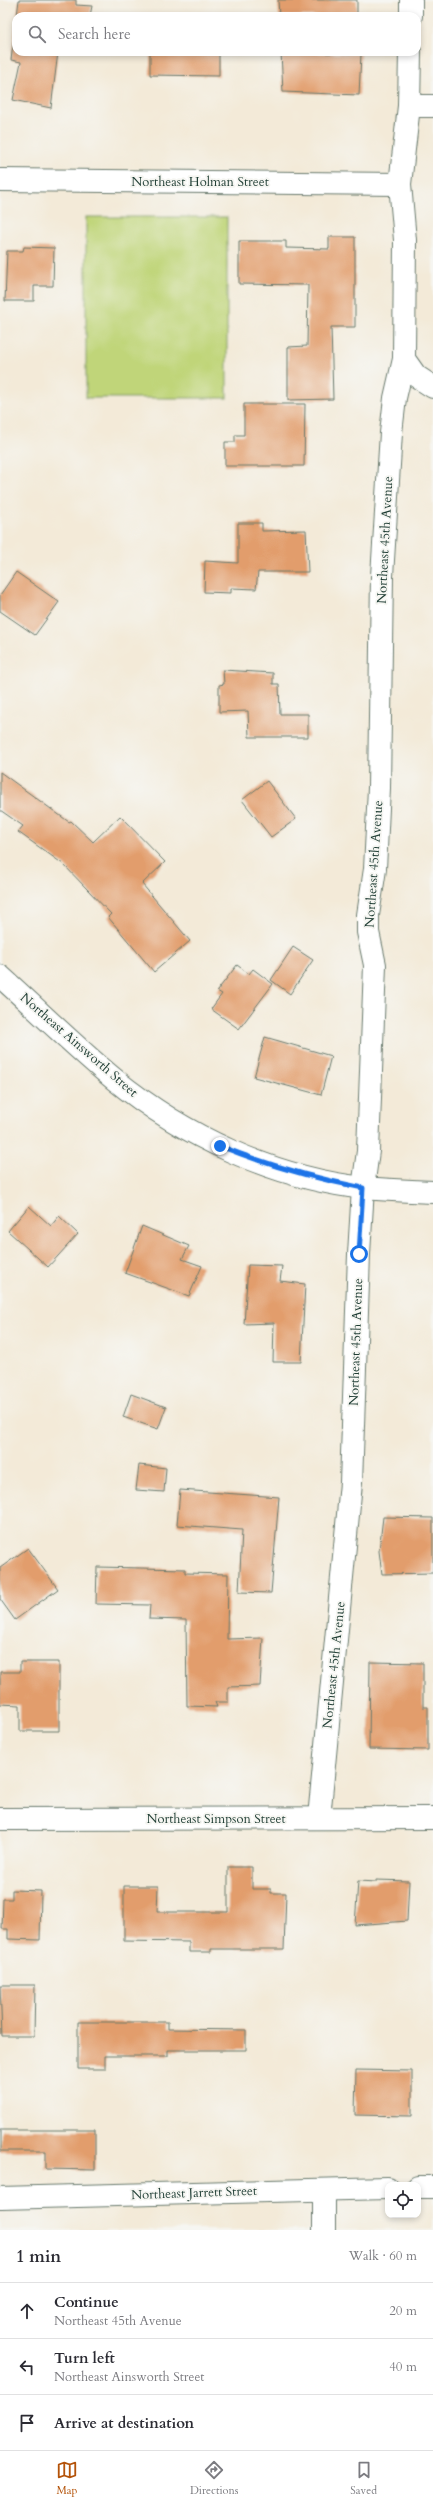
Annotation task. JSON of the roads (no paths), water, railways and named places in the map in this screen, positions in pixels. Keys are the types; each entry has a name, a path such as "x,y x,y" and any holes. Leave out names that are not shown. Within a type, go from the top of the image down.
{"street":[{"path":"411,0 411,12"},
{"name":"Northeast 45th Avenue","path":"319,1818 351,1483 363,1188 368,1151 375,965 368,932 368,915 375,869 379,788 382,576 391,433 395,398 404,359 405,240 400,184 409,106 410,56"},
{"path":"409,106 433,106"},
{"name":"Northeast Holman Street","path":"0,180 400,184"},
{"path":"404,359 416,376 433,388"},
{"name":"Northeast Ainsworth Street","path":"0,976 114,1079 184,1127 220,1146 271,1166 311,1178 363,1188 433,1192"},
{"name":"Northeast Simpson Street","path":"0,1820 433,1818"},
{"path":"421,2187 433,2187"},
{"name":"Northeast Jarrett Street","path":"0,2198 385,2188"},
{"path":"324,2190 324,2230"}]}
